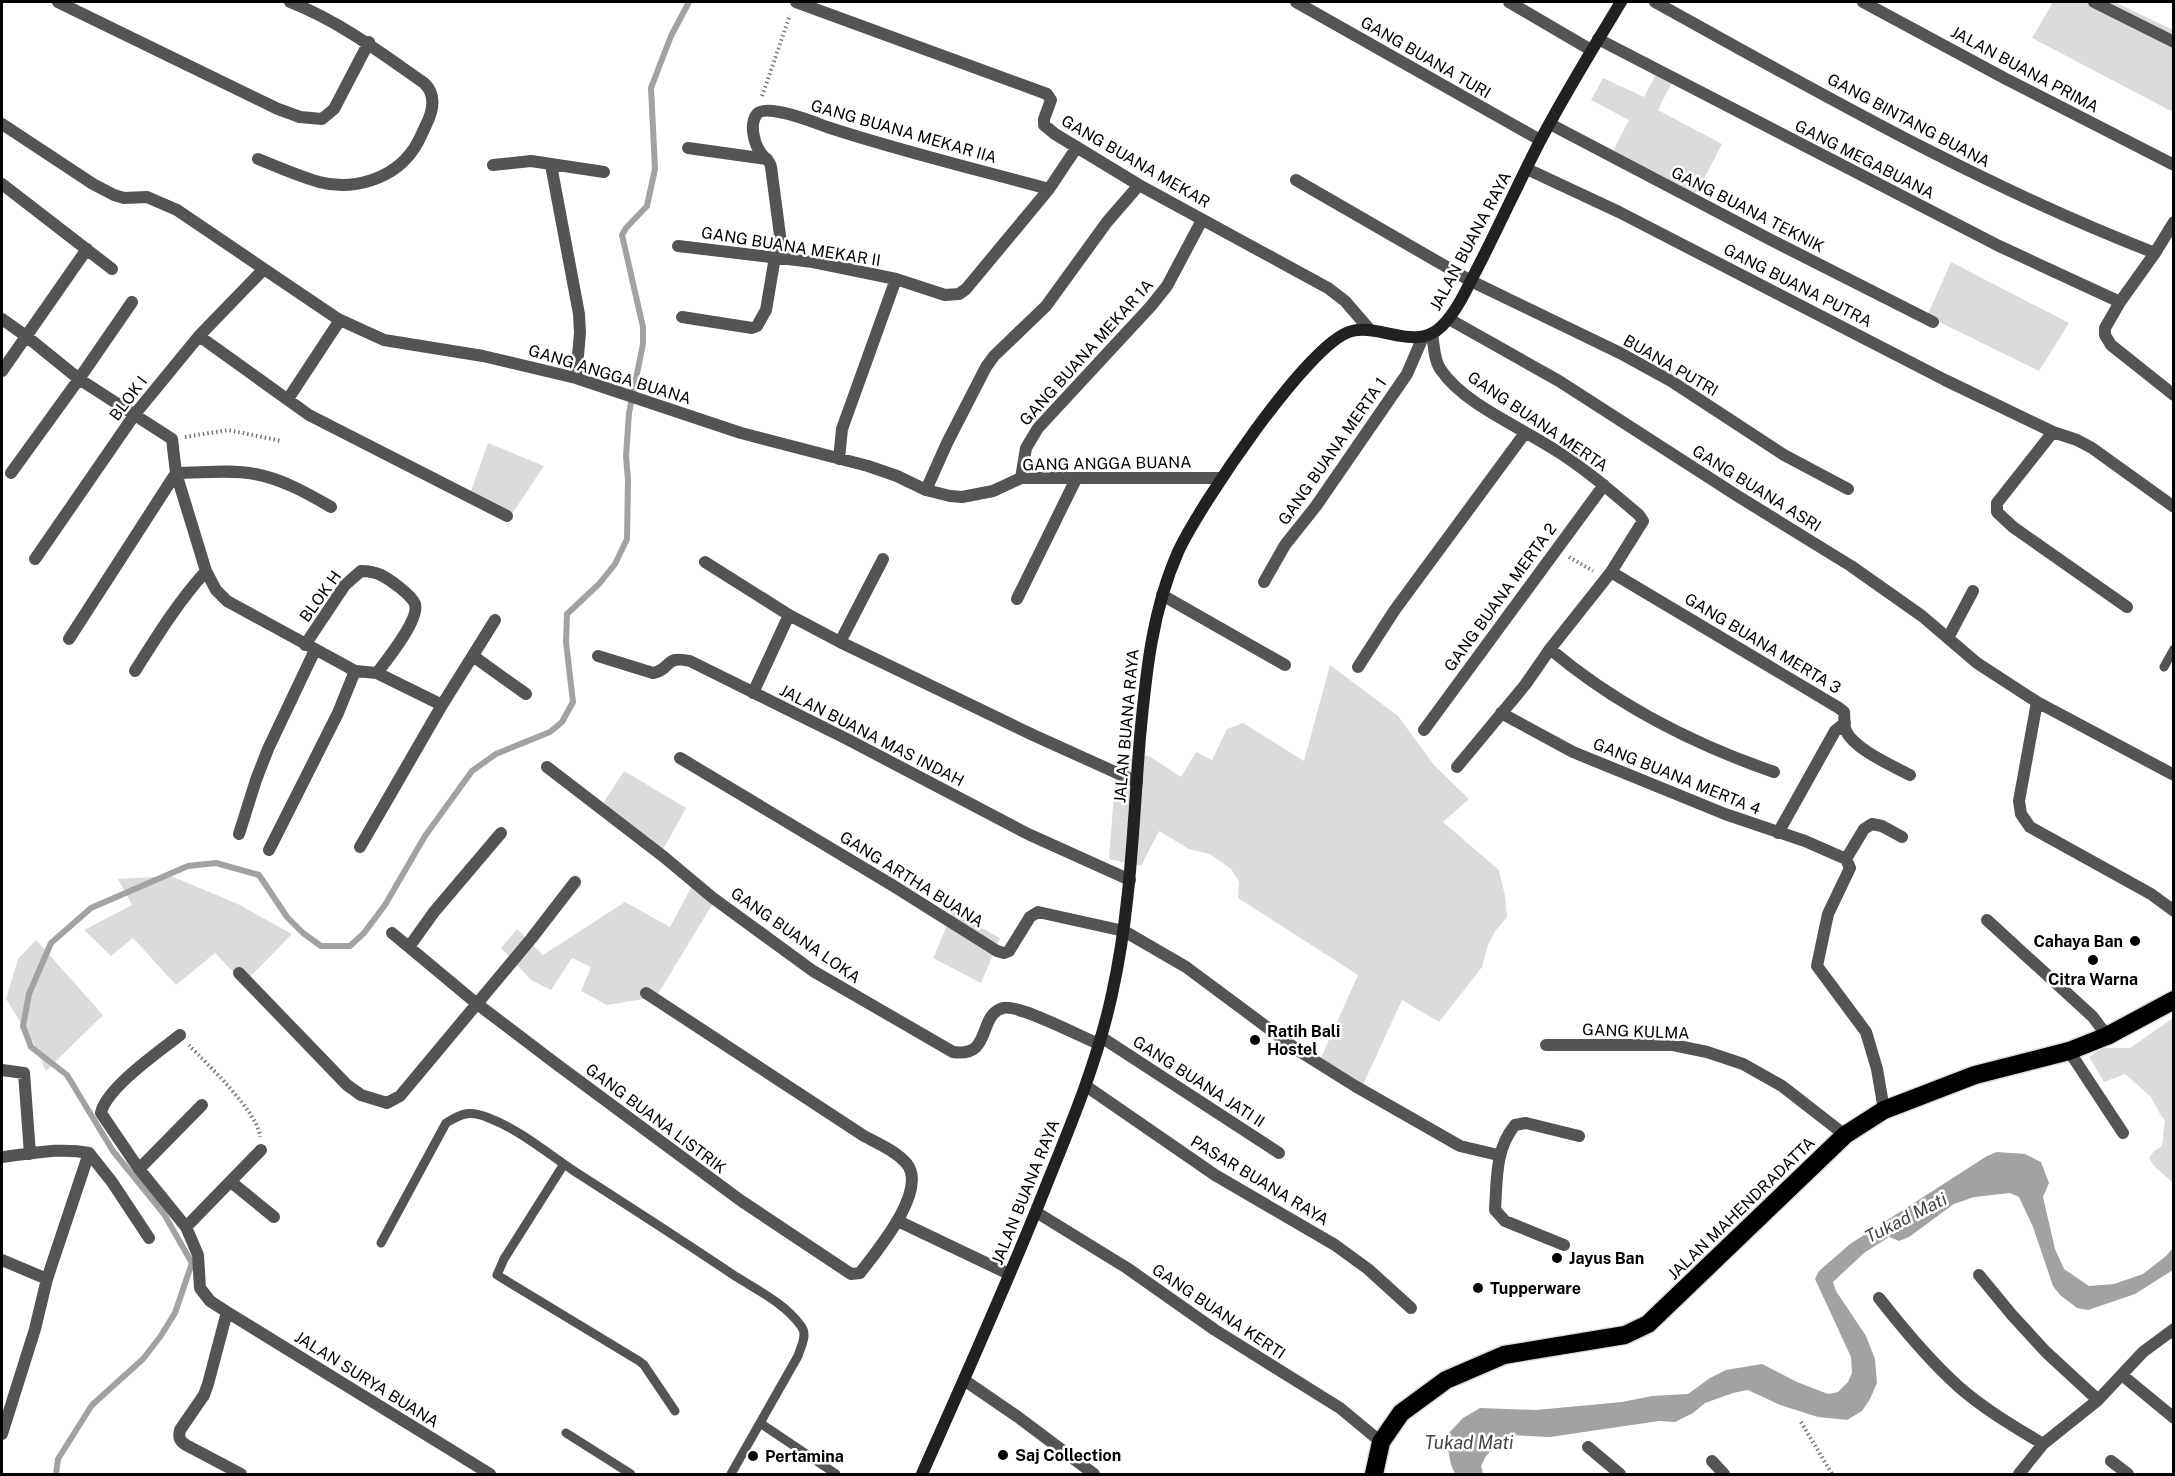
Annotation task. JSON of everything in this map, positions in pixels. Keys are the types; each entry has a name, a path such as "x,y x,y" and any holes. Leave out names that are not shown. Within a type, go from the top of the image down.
{"highway":[{"name":"JALAN MAHENDRADATTA","path":"1374,1474 1381,1442 1401,1413 1446,1380 1504,1355 1625,1335 1648,1324 1845,1135 1884,1110 1975,1075 2069,1051 2107,1036 2174,1000"}],"street":[{"path":"58,2 278,109 300,117 322,119 334,109 369,42"},
{"path":"258,159 320,183 343,185 374,181 391,171 413,151 428,121 432,106 433,96 430,88 369,42 290,2"},
{"name":"GANG BUANA TURI","path":"1296,2 1540,140"},
{"path":"1509,2 1591,50"},
{"name":"JALAN BUANA RAYA","path":"922,1474 1036,1212 1086,1086 1100,1040 1112,996 1124,931 1148,655 1162,595 1178,551 1220,478 1279,400 1329,344 1341,334 1355,330 1370,330 1409,338 1427,336 1449,319 1471,281 1540,140 1621,2"},
{"name":"GANG BINTANG BUANA","path":"1655,2 1768,65 2009,191 2108,235 2155,253"},
{"name":"JALAN BUANA PRIMA","path":"1863,2 2006,79 2174,165"},
{"path":"2094,2 2174,42"},
{"name":"GANG BUANA MEKAR","path":"793,7 1047,94 1051,100 1044,125 1055,134 1139,185 1328,288 1345,301 1370,330"},
{"name":"GANG MEGABUANA","path":"1598,39 1989,241 2120,302"},
{"name":"GANG BUANA MEKAR IIA","path":"754,119 760,111 766,109 776,111 933,159 1049,189"},
{"path":"682,317 752,328 757,326 766,310 779,258 771,167 755,141 754,119"},
{"name":"GANG ANGGA BUANA","path":"2,124 93,184 114,195 124,198 147,197 177,210 340,320 384,340 483,356 576,378 741,432 897,476 926,490 950,496 962,497 993,491 1021,478 1220,478"},
{"name":"GANG BUANA TEKNIK","path":"1550,124 1773,242 1933,322"},
{"name":"GANG BUANA MEKAR II","path":"678,246 779,258 896,279 945,295 959,294 966,289 1049,189 1077,147"},
{"path":"688,148 767,159"},
{"path":"493,165 531,161 604,172"},
{"path":"551,165 579,314 580,333 576,378"},
{"name":"GANG BUANA PUTRA","path":"1527,169 1619,212 1945,380 2053,432 2077,440 2092,448 2174,507"},
{"name":"BUANA PUTRI","path":"1296,180 1471,281 1620,353 1671,381 1784,455 1848,489"},
{"path":"2,184 112,268"},
{"path":"926,490 986,367 994,356 1046,306 1107,222 1139,185"},
{"name":"GANG BUANA MEKAR 1A","path":"1021,478 1026,448 1038,428 1167,286 1202,220"},
{"path":"2174,222 2105,328 2111,345 2174,395"},
{"path":"2,371 87,249"},
{"name":"BLOK I","path":"35,559 135,414 199,336 263,270"},
{"path":"839,459 842,429 896,279"},
{"path":"11,473 132,302"},
{"path":"2,319 79,380 172,439 176,473 206,571 216,590 227,601 310,648 355,670 377,674 442,705"},
{"name":"GANG BUANA ASRI","path":"1449,319 1559,381 1851,566 1896,596 1977,663 2037,702 2174,775"},
{"path":"288,399 340,320"},
{"path":"199,336 309,415 507,516"},
{"name":"GANG BUANA MERTA","path":"1427,336 1439,367 1451,383 1470,398 1570,459 1642,518 1643,524 1608,575"},
{"name":"GANG BUANA MERTA 1","path":"1264,582 1285,545 1316,506 1407,374 1427,336"},
{"path":"2053,432 1997,503 1997,512 2013,527 2127,607"},
{"path":"1358,667 1394,612 1525,433"},
{"path":"176,473 255,474 278,480 331,507"},
{"path":"69,639 176,473"},
{"path":"1017,599 1076,479"},
{"name":"GANG BUANA MERTA 2","path":"1424,730 1604,485"},
{"path":"840,642 883,559"},
{"path":"705,562 789,615 840,642 1137,782"},
{"path":"135,671 166,620 206,571"},
{"name":"BLOK H","path":"310,648 345,585 361,571 381,574 407,594 415,603 415,612 407,629 377,674"},
{"path":"1457,767 1608,575"},
{"name":"GANG BUANA MERTA 3","path":"1608,575 1839,708 1844,712 1848,735 1859,746 1910,775"},
{"path":"1948,638 1973,591"},
{"path":"1162,595 1285,665"},
{"path":"753,693 789,615"},
{"path":"360,847 442,705 495,620"},
{"path":"239,834 268,748 310,648"},
{"path":"1550,649 1623,703 1725,755 1774,772"},
{"path":"473,656 526,694"},
{"name":"JALAN BUANA MAS INDAH","path":"598,656 653,673 660,672 677,658 690,661 847,739 1028,834 1130,880"},
{"path":"269,850 338,713 355,670"},
{"path":"2037,702 2019,801 2021,814 2030,827 2151,894 2174,911"},
{"name":"GANG BUANA MERTA 4","path":"1501,713 1573,752 1846,859"},
{"path":"1778,833 1835,731 1845,723"},
{"name":"GANG ARTHA BUANA","path":"680,758 997,951 1004,953 1009,951 1030,917 1038,912 1124,931"},
{"name":"GANG BUANA LOKA","path":"547,767 664,857 713,898 813,971 953,1052 969,1052 975,1049 982,1041 996,1011 1004,1008 1014,1009 1100,1040"},
{"path":"1884,1110 1877,1069 1866,1032 1817,966 1828,914 1850,868 1846,859 1864,829 1872,824 1882,826 1902,837"},
{"path":"409,947 434,912 501,833"},
{"path":"239,973 347,1085 361,1095 387,1103 400,1096 531,939 575,882"},
{"path":"1987,920 2093,1017 2107,1036"},
{"path":"1124,931 1186,968 1299,1051 1355,1086 1460,1146 1498,1155"},
{"name":"GANG BUANA LISTRIK","path":"392,933 476,1003 740,1200 851,1274 860,1273 898,1221 912,1186 912,1174 908,1165 896,1154 864,1136 646,993"},
{"path":"180,1035 136,1070 104,1104 101,1113 103,1118 139,1169 186,1227 261,1150"},
{"name":"GANG BUANA JATI II","path":"1100,1040 1279,1153"},
{"name":"GANG KULMA","path":"1546,1045 1673,1046 1707,1052 1743,1064 1782,1086 1845,1135"},
{"path":"2069,1051 2123,1133"},
{"path":"2,1070 24,1073 30,1154"},
{"name":"PASAR BUANA RAYA","path":"1086,1086 1215,1175 1335,1245 1368,1269 1411,1308"},
{"path":"139,1169 202,1105"},
{"path":"1564,1245 1499,1217 1495,1210 1498,1155 1515,1125 1526,1123 1579,1136"},
{"path":"2,1157 72,1150 89,1153 112,1182 149,1238"},
{"path":"2,1434 35,1329 47,1280 89,1153"},
{"path":"231,1182 274,1217"},
{"name":"GANG BUANA KERTI","path":"1036,1212 1127,1268 1215,1330 1340,1408 1381,1442"},
{"path":"898,1221 1009,1274"},
{"name":"JALAN SURYA BUANA","path":"186,1227 198,1255 200,1288 210,1301 489,1474"},
{"path":"2,1260 47,1280"},
{"path":"1979,1275 2046,1352 2098,1400"},
{"path":"1879,1298 1910,1337 1961,1389 2043,1444"},
{"path":"226,1312 204,1395 180,1430 179,1436 186,1445 241,1474"},
{"path":"2026,1472 2043,1444 2098,1400 2143,1352 2174,1329"},
{"path":"2122,1375 2174,1418"},
{"path":"964,1380 1094,1474"},
{"path":"1588,1447 1620,1474"},
{"path":"1712,1461 1724,1474"},
{"path":"2111,1461 2128,1474"}],"lane":[{"path":"2164,668 2174,649"},
{"path":"381,1243 446,1123 462,1114 474,1113 490,1118 536,1145 771,1300 792,1316 803,1328 805,1336 798,1356 731,1474"},
{"path":"564,1164 504,1259 497,1275 639,1360 675,1411"},
{"path":"760,1424 836,1474"},
{"path":"566,1433 631,1474"}],"path":[{"path":"754,119 793,7"},
{"path":"172,439 228,430 282,441"},
{"path":"1556,548 1608,575"},
{"path":"180,1035 245,1106 260,1131 261,1150"},
{"path":"1801,1422 1832,1474"}],"shaded area":[{"path":"2053,2 2115,2 2173,30 2173,112 2032,38"},
{"path":"1659,68 1675,76 1658,110 1722,144 1696,194 1613,151 1629,120 1591,100 1603,78 1644,97"},
{"path":"1951,262 2069,323 2039,371 1927,316"},
{"path":"488,443 544,466 512,514 471,491"},
{"path":"1330,665 1398,716 1434,765 1469,799 1443,822 1499,870 1507,917 1496,930 1488,945 1482,967 1439,1022 1402,1000 1362,1087 1320,1060 1358,975 1238,898 1239,882 1231,869 1210,854 1189,849 1159,831 1141,866 1109,859 1117,755 1149,756 1181,777 1196,752 1212,760 1227,729 1243,723 1304,761"},
{"path":"624,771 686,808 660,855 600,808"},
{"path":"171,876 238,904 292,934 244,983 215,953 176,985 133,938 111,956 84,930 132,905 118,879"},
{"path":"693,884 715,900 656,997 607,1005 581,991 591,967 572,958 551,990 531,980 501,948 517,929 543,955 625,902 670,927"},
{"path":"953,912 1000,938 981,983 933,958"},
{"path":"36,940 103,1015 46,1071 33,1042 6,999 18,959"},
{"path":"2173,1018 2173,1183 2154,1166 2149,1158 2162,1146 2165,1120 2151,1097 2125,1074 2104,1082 2089,1057 2103,1048 2130,1048"}],"water":[{"name":"Tukad Mati","path":"1997,1152 2025,1154 2041,1162 2049,1183 2043,1197 2055,1249 2064,1269 2089,1286 2114,1284 2143,1274 2173,1248 2173,1270 2135,1294 2088,1310 2077,1308 2060,1295 2053,1286 2033,1227 2019,1197 2010,1193 1974,1197 1954,1204 1909,1237 1899,1241 1889,1237 1864,1253 1833,1282 1836,1291 1866,1336 1875,1359 1877,1383 1870,1399 1862,1411 1847,1420 1818,1417 1780,1405 1748,1390 1705,1403 1693,1413 1675,1422 1659,1421 1550,1437 1510,1435 1486,1456 1481,1466 1483,1474 1455,1474 1447,1444 1448,1434 1463,1418 1480,1408 1536,1410 1688,1394 1726,1370 1762,1364 1797,1382 1828,1394 1838,1392 1848,1382 1852,1373 1851,1357 1815,1279 1819,1271 1850,1244 1987,1156"}],"waterway":[{"path":"56,1474 58,1459 92,1405 143,1359 160,1337 175,1313 192,1263 164,1214 113,1151 67,1075 31,1047 23,1026 29,994 51,943 91,908 188,866 216,863 259,875 287,917 303,933 321,946 350,946 364,933 385,905 425,836 472,771 496,754 550,732 562,722 573,702 566,642 567,614 599,584 615,564 627,539 626,456 629,413 643,344 643,327 622,235 647,206 655,169 651,88 671,36 689,2"}],"place":[{"name":"Cahaya Ban","path":"2135,941"},
{"name":"Citra Warna","path":"2093,960"},
{"name":"Ratih Bali Hostel","path":"1255,1040"},
{"name":"Jayus Ban","path":"1557,1258"},
{"name":"Tupperware","path":"1478,1288"},
{"name":"Saj Collection","path":"1003,1455"},
{"name":"Pertamina","path":"753,1456"}]}
